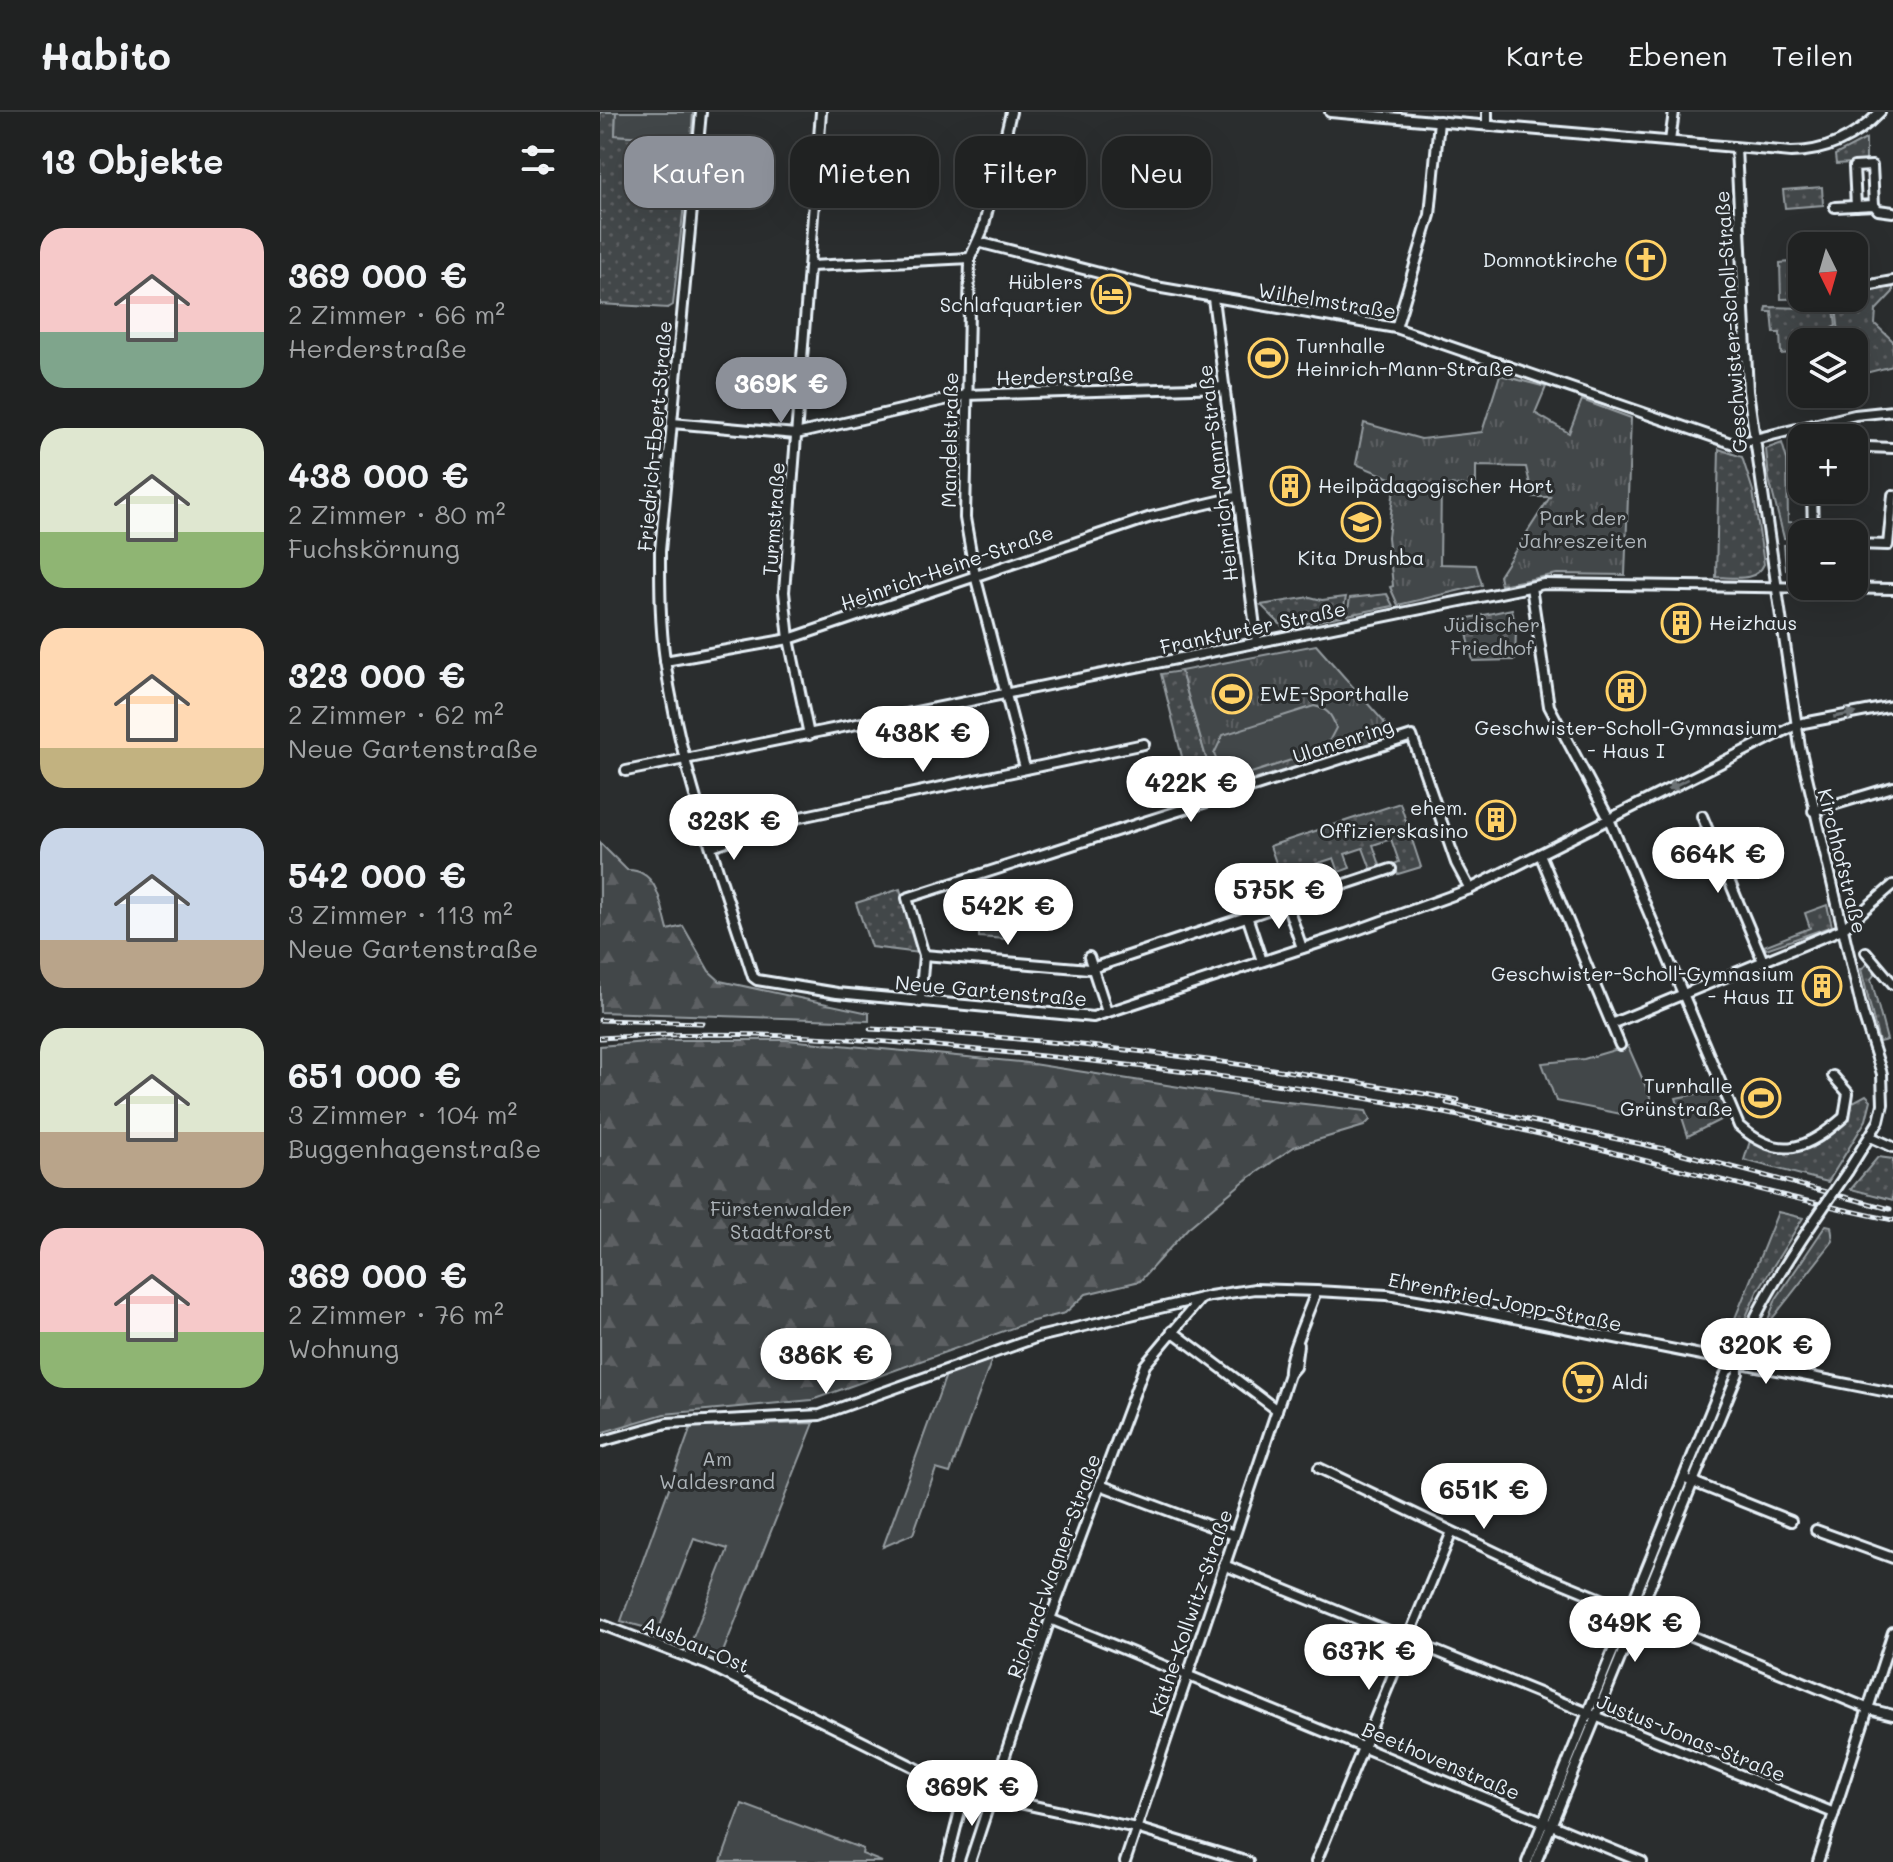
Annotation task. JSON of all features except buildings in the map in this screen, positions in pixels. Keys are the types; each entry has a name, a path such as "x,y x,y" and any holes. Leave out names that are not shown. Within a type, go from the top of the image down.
{"street":[{"name":"Friedrich-Ebert-Straße","path":"685,761 665,661 660,551 701,112"},
{"name":"Turmstraße","path":"809,735 789,639 784,592 821,112"},
{"name":"Mandelstraße","path":"1011,112 978,242 970,258 965,518 975,575 1025,768"},
{"path":"1330,112 1812,152 1853,135 1881,112 1893,115"},
{"path":"1487,112 1487,125"},
{"path":"1670,141 1674,112"},
{"path":"1396,328 1430,215 1439,121"},
{"name":"Geschwister-Scholl-Straße","path":"1736,148 1743,307 1754,442 1777,588"},
{"path":"1856,206 1854,167 1872,166 1874,205 1878,210 1893,212"},
{"path":"1835,207 1874,205"},
{"name":"Wilhelmstraße","path":"978,242 1213,298 1396,328 1734,444 1754,442"},
{"path":"811,266 970,258"},
{"path":"1868,285 1893,281"},
{"name":"Heinrich-Mann-Straße","path":"1213,298 1257,643"},
{"name":"Herderstraße","path":"672,423 796,434 966,395 1225,387"},
{"path":"1754,442 1855,415 1893,411"},
{"path":"1868,447 1893,448"},
{"path":"1868,544 1888,545 1893,495"},
{"name":"Heinrich-Heine-Straße","path":"665,661 789,639 1151,517 1236,497"},
{"name":"Frankfurter Straße","path":"626,771 1531,587 1590,583 1788,588"},
{"path":"1531,587 1545,696 1609,819 1739,1126 1752,1137 1790,1149 1806,1145 1844,1117 1848,1093 1833,1076"},
{"name":"Kirchhofstraße","path":"1548,1823 1688,1481 1727,1371 1737,1364 1779,1275 1871,1137 1883,1104 1882,1074 1871,1045 1813,811 1777,588"},
{"name":"Frankfurter Straße","path":"1868,588 1893,589"},
{"name":"Neue Gartenstraße","path":"685,761 755,978 837,993 1093,1017 1470,889 1798,724 1893,706"},
{"name":"Ulanenring","path":"920,1002 924,955 907,898 1412,736 1456,863 1470,889"},
{"path":"712,846 791,819 1144,744"},
{"path":"1813,811 1893,787"},
{"path":"1702,816 1763,961"},
{"path":"1540,854 1620,1045"},
{"path":"924,955 1092,968 1391,869"},
{"path":"1611,1024 1842,929 1893,885"},
{"path":"1287,904 1302,948"},
{"path":"1247,916 1262,961"},
{"path":"1866,952 1893,984"},
{"path":"1089,957 1107,1012"},
{"path":"1871,1137 1893,1147"},
{"name":"Ehrenfried-Jopp-Straße","path":"600,1442 640,1429 697,1419 820,1415 1038,1337 1201,1298 1255,1289 1387,1295 1893,1393"},
{"name":"Käthe-Kollwitz-Straße","path":"1125,1862 1289,1374 1291,1356 1316,1291"},
{"name":"Richard-Wagner-Straße","path":"970,1862 1050,1619 1145,1365 1201,1298"},
{"path":"1172,1331 1277,1410"},
{"path":"1319,1468 1451,1534 1869,1709 1893,1715"},
{"path":"1688,1481 1791,1521"},
{"path":"1100,1485 1234,1535"},
{"path":"1816,1530 1893,1558"},
{"path":"1316,1862 1451,1534"},
{"name":"Justus-Jonas-Straße","path":"1224,1565 1834,1813"},
{"name":"Beethovenstraße","path":"1050,1619 1366,1746 1642,1862"},
{"name":"Ausbau-Ost","path":"600,1624 670,1648 940,1780 992,1797 1136,1828 1248,1862"},
{"path":"1818,1862 1893,1632"},
{"path":"947,1862 966,1787"},
{"path":"1527,1862 1548,1823"},
{"path":"1536,1862 1548,1823"}],"green space":[{"path":"600,112 616,112 615,135 630,136 624,136 624,208 684,208 673,305 668,308 600,304"},
{"path":"616,112 693,112 691,136 615,135"},
{"path":"1866,139 1866,162 1836,164 1835,155"},
{"path":"1822,187 1823,205 1785,208 1783,190"},
{"path":"1788,262 1788,299 1781,299 1780,263"},
{"path":"1893,286 1893,292 1876,310 1875,324 1893,341 1893,366 1868,372 1868,328 1838,328 1837,312 1868,312 1868,289 1872,288 1873,291"},
{"path":"1767,307 1788,308 1788,312 1834,312 1836,326 1788,328 1788,353 1781,354 1780,333 1774,333 1772,312 1766,312"},
{"name":"Park der Jahreszeiten","path":"1500,375 1546,387 1535,413 1569,433 1582,400 1631,418 1625,575 1557,574 1501,585 1499,576 1550,497 1533,497 1526,467 1476,466 1476,486 1441,485 1440,564 1476,565 1482,585 1398,605 1390,587 1393,586 1388,537 1395,480 1356,464 1364,423 1421,439 1482,432"},
{"path":"1782,443 1787,460 1788,538 1784,538 1769,479 1766,449"},
{"path":"1719,449 1742,457 1753,491 1764,564 1750,576 1716,577"},
{"path":"1784,545 1788,545 1788,571 1786,570"},
{"path":"1387,594 1393,606 1347,615 1350,598"},
{"path":"1310,597 1322,600 1346,597 1342,616 1284,628 1261,605"},
{"name":"Jüdischer Friedhof","path":"1512,609 1516,630 1515,660 1473,661 1464,619"},
{"path":"1316,645 1384,722 1389,737 1216,792 1181,671"},
{"path":"1181,671 1216,792 1193,800 1161,674"},
{"path":"1314,706 1329,713 1336,728 1325,749 1239,777 1218,763 1214,754 1223,735"},
{"path":"1400,803 1421,867 1398,874 1394,864 1399,862 1391,839 1373,845 1381,868 1372,872 1363,848 1345,854 1350,868 1339,872 1334,858 1316,864 1324,888 1289,899 1270,846"},
{"path":"600,843 627,870 646,875 660,900 668,930 683,926 709,971 720,981 869,1013 869,1021 600,1012"},
{"path":"900,889 920,953 871,947 856,903"},
{"path":"1827,905 1832,926 1766,949 1764,946 1810,928 1805,913"},
{"path":"1003,917 1008,920 1007,939 979,937 979,924"},
{"path":"1868,964 1875,974 1871,979 1887,1040 1879,1042 1861,969"},
{"name":"Fürstenwalder Stadtforst","path":"669,1040 787,1040 1020,1062 1243,1097 1366,1111 1370,1120 1364,1126 1294,1147 1243,1182 1188,1228 1140,1281 1086,1294 1065,1313 1029,1322 812,1400 664,1414 600,1433 600,1046"},
{"path":"1628,1046 1653,1103 1621,1114 1556,1101 1542,1063 1584,1059"},
{"path":"1717,1090 1728,1116 1688,1136 1676,1098"},
{"path":"1866,1095 1871,1100 1866,1120 1828,1182 1744,1160 1750,1141 1787,1152 1821,1142 1845,1121 1851,1103"},
{"path":"1878,1157 1893,1159 1893,1200 1851,1189"},
{"path":"1778,1212 1803,1218 1757,1292 1736,1339 1723,1348"},
{"path":"1826,1225 1831,1226 1833,1241 1772,1319 1756,1351 1776,1299"},
{"path":"992,1359 950,1473 936,1469 913,1534 883,1547 946,1375"},
{"name":"Am Waldesrand","path":"814,1423 719,1662 690,1645 728,1549 694,1539 658,1631 621,1621 691,1427"},
{"path":"742,1804 863,1849 862,1854 882,1862 721,1862"}],"railway":[{"path":"600,1020 703,1023"},
{"path":"870,1029 1018,1039 1166,1054 1458,1100"},
{"path":"600,1038 700,1034 851,1039 1053,1057 1263,1082 1478,1120 1893,1220"},
{"path":"1447,1103 1665,1149 1890,1209"}],"place":[{"name":"Domnotkirche","path":"1646,260"},
{"name":"Hüblers Schlafquartier","path":"1111,294"},
{"name":"Turnhalle Heinrich-Mann-Straße","path":"1268,358"},
{"name":"Heilpädagogischer Hort","path":"1290,486"},
{"name":"Kita Drushba","path":"1361,522"},
{"name":"Heizhaus","path":"1681,623"},
{"name":"Geschwister-Scholl-Gymnasium - Haus I","path":"1626,691"},
{"name":"EWE-Sporthalle","path":"1232,694"},
{"name":"ehem. Offizierskasino","path":"1496,820"},
{"name":"Geschwister-Scholl-Gymnasium - Haus II","path":"1822,986"},
{"name":"Turnhalle Grünstraße","path":"1761,1098"},
{"name":"Aldi","path":"1583,1382"}]}
